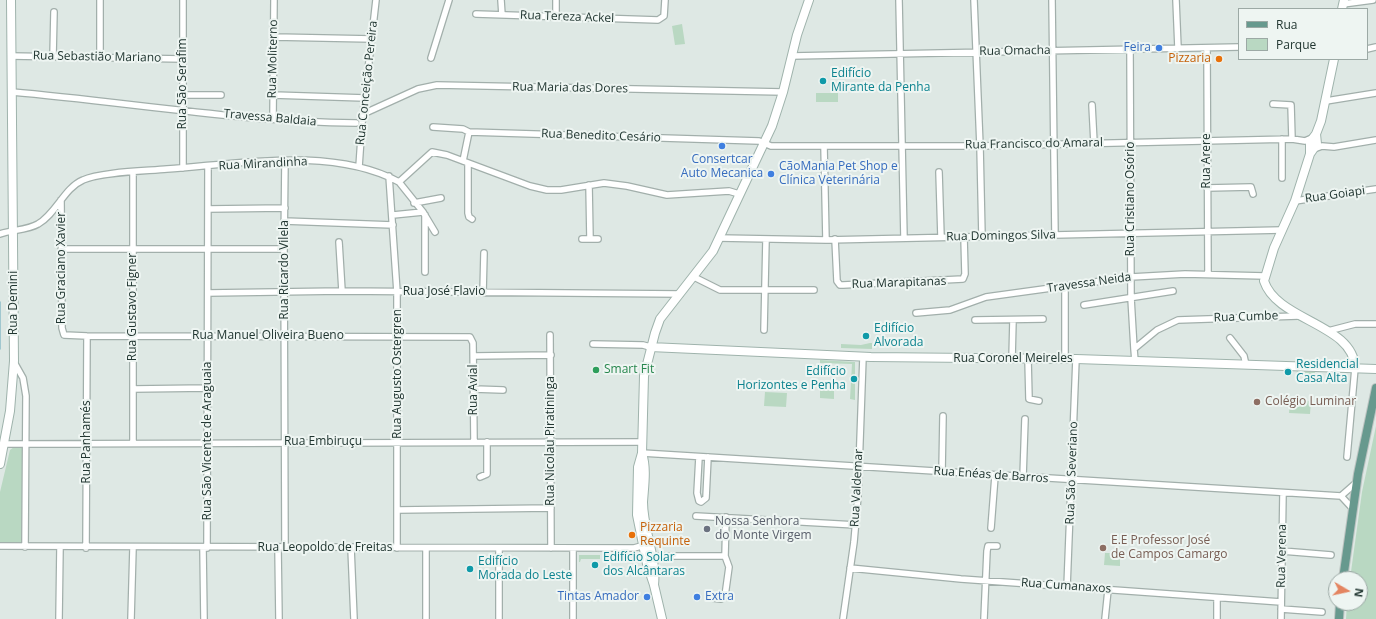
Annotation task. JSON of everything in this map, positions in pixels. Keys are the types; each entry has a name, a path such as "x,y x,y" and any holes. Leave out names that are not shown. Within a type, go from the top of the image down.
{"main road":[{"path":"1344,571 1357,482 1376,388"}],"street":[{"name":"Rua Demini","path":"11,0 10,56 12,92 14,361 25,386 25,547"},
{"path":"100,0 100,58"},
{"name":"Rua São Serafim","path":"183,0 183,168"},
{"name":"Rua Moliterno","path":"273,118 274,0"},
{"name":"Rua Conceição Pereira","path":"360,167 363,114 376,0"},
{"path":"431,58 449,0"},
{"path":"501,0 502,15"},
{"path":"556,0 556,17"},
{"name":"Rua Tereza Ackel","path":"476,14 658,20 664,16 665,0"},
{"path":"662,619 654,584 649,573 646,545 637,504 639,462 642,453 644,376 650,347 660,319 694,277 720,238 739,194 772,126 809,0"},
{"path":"899,0 904,238"},
{"path":"974,0 982,237"},
{"path":"1052,0 1055,235"},
{"path":"1176,0 1178,48"},
{"path":"1343,4 1373,0"},
{"path":"53,56 54,12"},
{"path":"274,37 372,39"},
{"name":"Rua Omacha","path":"792,56 1238,47"},
{"name":"Rua Arere","path":"1207,48 1208,274"},
{"name":"Rua Cristiano Osório","path":"1130,49 1132,235 1131,298 1134,349"},
{"name":"Rua Sebastião Mariano","path":"10,56 183,59"},
{"path":"1298,316 1274,297 1266,287 1265,276 1282,230 1295,201 1326,101 1334,60"},
{"name":"Rua Maria das Dores","path":"363,114 418,88 437,85 783,92"},
{"name":"Travessa Baldaia","path":"12,92 96,99 183,112 312,122 356,123"},
{"path":"1326,101 1376,93"},
{"path":"183,95 220,95"},
{"path":"273,95 365,98"},
{"path":"1274,104 1292,105 1292,139"},
{"path":"1092,105 1094,143"},
{"name":"Rua Benedito Cesário","path":"433,127 463,129 469,132 759,141 764,143"},
{"path":"469,132 466,162 468,216 472,219"},
{"path":"1282,139 1282,178"},
{"name":"Rua Francisco do Amaral","path":"764,143 771,146 980,146 1292,139 1334,147 1376,140"},
{"path":"824,146 826,240"},
{"path":"435,232 424,213 399,182 432,152 466,162 538,188 561,190 589,185 615,184 667,196 729,191 739,194"},
{"name":"Rua Mirandinha","path":"1,234 39,224 81,180 133,172 285,160 330,162 360,167 389,176 399,182"},
{"name":"Rua Ricardo Vilela","path":"285,160 285,548"},
{"name":"Rua São Vicente de Araguaia","path":"204,619 208,442 208,166"},
{"name":"Rua Gustavo Figner","path":"133,172 133,442"},
{"path":"939,172 941,237"},
{"name":"Rua Augusto Ostergren","path":"389,176 394,225 398,336 397,548"},
{"path":"589,185 590,239"},
{"path":"1207,188 1251,187 1253,194"},
{"name":"Rua Goiapi","path":"1295,201 1376,189"},
{"path":"414,202 441,198"},
{"name":"Rua Graciano Xavier","path":"61,200 62,328 64,335"},
{"path":"208,209 285,208"},
{"path":"393,215 424,213"},
{"path":"424,213 425,272"},
{"path":"284,221 394,225"},
{"name":"Rua Domingos Silva","path":"720,238 826,240 1055,235 1132,235 1208,231 1282,230"},
{"name":"Rua Marapitanas","path":"835,239 837,281 840,285 843,285 963,279 965,274 964,237"},
{"path":"582,239 598,239"},
{"path":"764,330 766,240"},
{"path":"339,242 342,291"},
{"path":"62,249 284,249"},
{"path":"483,293 484,252"},
{"name":"Travessa Neida","path":"916,313 950,310 986,297 1131,277 1208,274 1265,276"},
{"path":"694,277 720,290 765,292 814,290"},
{"path":"1065,286 1065,359"},
{"name":"Rua José Flavio","path":"208,293 342,291 680,294"},
{"path":"1084,305 1173,291"},
{"name":"Rua Cumbe","path":"1134,349 1160,328 1178,320 1298,316 1328,331 1350,350 1354,358 1355,368"},
{"path":"975,320 1043,319"},
{"path":"1012,359 1013,320"},
{"path":"1328,331 1355,324 1376,324"},
{"name":"Rua Manuel Oliveira Bueno","path":"64,335 398,336 471,338"},
{"name":"Rua Nicolau Piratininga","path":"550,335 551,548"},
{"name":"Rua Panhamés","path":"86,548 88,443 87,336"},
{"name":"Rua Avial","path":"471,338 474,356 474,442"},
{"path":"1230,338 1244,356 1246,365"},
{"path":"593,344 643,345 650,347"},
{"name":"Rua Coronel Meireles","path":"650,347 863,357 1076,359 1376,369"},
{"path":"1134,349 1135,362"},
{"path":"474,356 551,355"},
{"name":"Rua Valdemar","path":"843,619 856,525 860,466 863,357"},
{"path":"1028,359 1028,397 1030,400 1039,401"},
{"name":"Rua São Severiano","path":"1067,587 1076,359"},
{"path":"0,464 5,444 14,361"},
{"path":"1347,457 1355,368"},
{"path":"133,389 208,388"},
{"path":"474,389 502,390"},
{"path":"942,472 943,416"},
{"path":"1023,478 1025,419"},
{"name":"Rua Embiruçu","path":"5,444 133,442 642,442"},
{"path":"480,477 487,474 487,442"},
{"name":"Rua Enéas de Barros","path":"642,453 860,466 1023,478 1341,496"},
{"path":"698,457 697,494 699,501 701,502 706,498 708,457"},
{"path":"991,528 995,476"},
{"path":"1353,510 1341,496 1357,482"},
{"name":"Rua Verena","path":"1281,619 1283,493"},
{"path":"398,510 551,508"},
{"path":"696,516 856,525"},
{"path":"712,598 721,599 724,596 729,567 725,556 726,517"},
{"path":"646,545 651,556 655,572 654,584"},
{"name":"Rua Leopoldo de Freitas","path":"0,546 60,548 634,548 646,545"},
{"path":"984,619 987,580 987,548 990,546 996,546"},
{"path":"59,619 60,548"},
{"path":"132,619 133,548"},
{"path":"278,548 279,619"},
{"path":"351,548 354,619"},
{"path":"426,548 426,619"},
{"path":"499,548 499,619"},
{"path":"573,548 573,619"},
{"path":"1282,551 1331,555"},
{"path":"651,556 725,556"},
{"name":"Rua Cumanaxos","path":"850,568 1067,587 1281,602"},
{"path":"1106,619 1108,590"},
{"path":"1217,619 1218,598"},
{"path":"1281,609 1322,612"}],"green space":[{"path":"682,24 685,44 675,45 672,26"},
{"path":"816,93 838,93 838,102 816,102"},
{"path":"872,343 872,349 841,348 841,344 861,345"},
{"path":"820,360 855,362 855,400 850,399 852,364 820,363"},
{"path":"1297,371 1315,372 1314,376 1296,376"},
{"path":"820,389 834,389 834,399 820,398"},
{"path":"765,392 787,393 786,407 764,406"},
{"path":"1290,400 1311,401 1310,414 1289,413"},
{"path":"1376,426 1376,619 1346,619 1346,611 1368,611 1368,571 1351,571 1362,492"},
{"path":"14,447 22,448 24,450 22,544 0,542 0,492 10,450"},
{"path":"1105,553 1120,553 1120,566 1104,565"},
{"path":"579,555 600,555 600,559 581,559 579,562"}],"waterway":[{"path":"0,302 0,349"}],"place":[{"name":"Feira","path":"1159,48"},
{"name":"Pizzaria","path":"1219,59"},
{"name":"Edifício Mirante da Penha","path":"823,81"},
{"name":"Consertcar Auto Mecanica","path":"722,146"},
{"name":"CãoMania Pet Shop e Clínica Veterinária","path":"771,174"},
{"name":"Edifício Alvorada","path":"866,336"},
{"name":"Smart Fit","path":"596,370"},
{"name":"Residencial Casa Alta","path":"1288,372"},
{"name":"Edifício Horizontes e Penha","path":"854,379"},
{"name":"Colégio Luminar","path":"1257,402"},
{"name":"Nossa Senhora do Monte Virgem","path":"707,529"},
{"name":"Pizzaria Requinte","path":"632,535"},
{"name":"E.E Professor José de Campos Camargo","path":"1103,548"},
{"name":"Edifício Solar dos Alcântaras","path":"595,565"},
{"name":"Edifício Morada do Leste","path":"470,569"},
{"name":"Tintas Amador","path":"647,597"},
{"name":"Extra","path":"697,597"}]}
